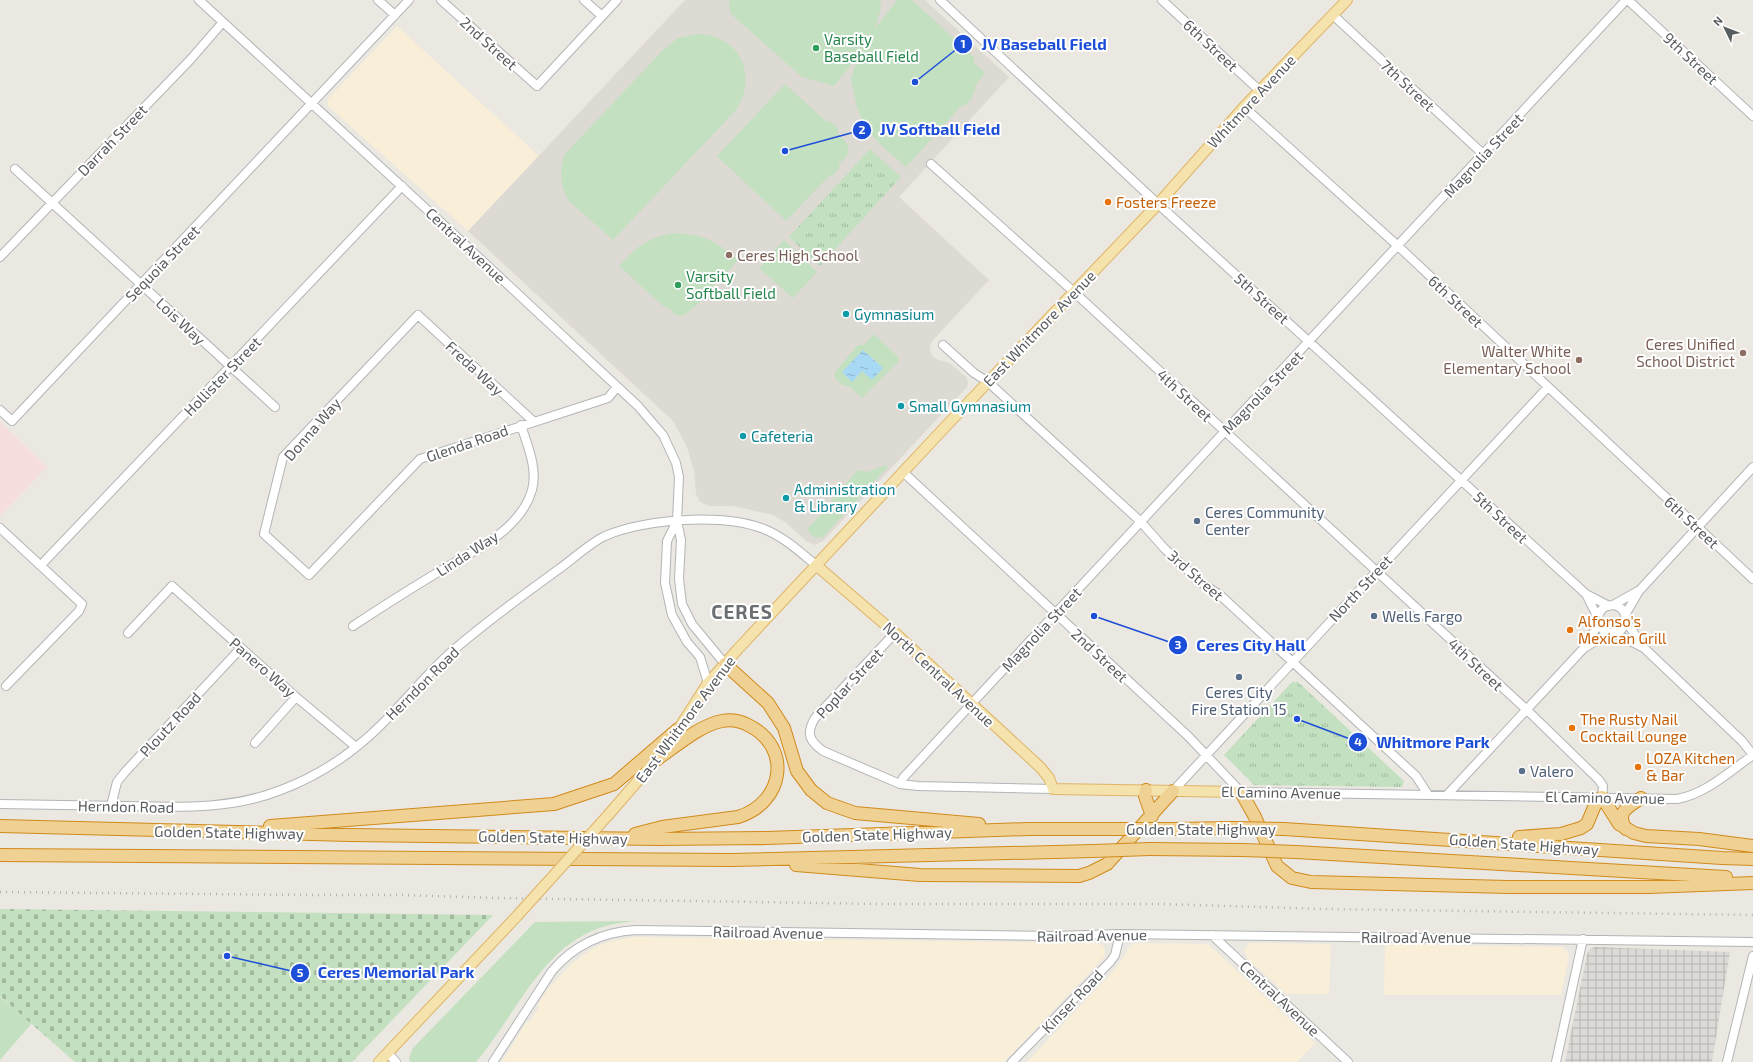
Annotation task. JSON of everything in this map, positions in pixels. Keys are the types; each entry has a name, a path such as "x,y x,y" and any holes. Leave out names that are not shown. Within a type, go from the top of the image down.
{"highway":[{"path":"725,664 768,703 784,728 797,771 811,790 827,803 855,813 1028,829"},
{"path":"620,838 662,827 738,817 748,814 765,802 771,793 777,775 778,765 774,750 759,730 731,719 720,721 708,726 690,736 656,760"},
{"path":"203,831 554,804 614,784 678,729"},
{"path":"1146,790 1145,796 1152,816"},
{"path":"731,860 920,875 1079,876 1107,864 1173,791"},
{"path":"1240,792 1255,817 1277,866 1292,878 1311,882 1508,887 1650,887 1753,884"},
{"path":"1450,839 1548,836 1570,832 1587,824 1595,805 1602,797 1615,819 1627,830 1646,836 1699,839 1753,846"},
{"path":"1627,830 1621,818 1623,812 1641,798"},
{"name":"Golden State Highway","path":"0,826 620,838 767,838 1028,829 1233,828 1284,829 1722,858 1753,858"},
{"name":"Golden State Highway","path":"0,854 731,860 1150,849 1242,850 1753,879"}],"main road":[{"name":"Whitmore Avenue","path":"1158,204 1244,107 1346,0"},
{"name":"East Whitmore Avenue","path":"379,1062 517,916 610,813 656,760 708,683 725,664 903,472 1158,204"},
{"name":"North Central Avenue","path":"817,566 895,633 1042,768 1049,778 1053,789"},
{"name":"El Camino Avenue","path":"1053,789 1240,792"}],"street":[{"name":"Central Avenue","path":"199,0 617,386 657,427 670,449 679,477 677,521"},
{"path":"378,0 395,16"},
{"name":"Sequoia Street","path":"0,410 12,421 409,0"},
{"name":"2nd Street","path":"442,0 537,86 602,16"},
{"path":"584,0 602,16 617,0"},
{"name":"5th Street","path":"940,0 1158,204 1586,594 1611,605"},
{"name":"6th Street","path":"1162,0 1260,91"},
{"name":"9th Street","path":"1627,0 1753,116"},
{"name":"Magnolia Street","path":"900,784 903,778 1140,521 1310,341 1627,0"},
{"name":"7th Street","path":"1333,15 1483,154"},
{"name":"Darrah Street","path":"0,256 190,60 223,22"},
{"name":"6th Street","path":"1244,107 1398,246 1753,579"},
{"name":"4th Street","path":"930,164 1074,292 1527,710 1599,780 1603,786 1602,797"},
{"name":"Lois Way","path":"15,169 275,408"},
{"name":"Hollister Street","path":"41,565 402,186"},
{"name":"Freda Way","path":"418,315 533,421"},
{"name":"Donna Way","path":"309,575 264,534 283,457 418,315"},
{"name":"3rd Street","path":"943,345 974,373 988,382 1140,521 1164,548 1200,582 1220,596 1292,661 1416,776 1427,793"},
{"name":"Glenda Road","path":"309,575 420,459 533,421 608,398 617,386"},
{"name":"North Street","path":"1173,791 1376,570 1548,387"},
{"name":"Linda Way","path":"353,626 434,574 491,542 520,512 528,500 533,480 532,464 521,425"},
{"path":"1584,648 1622,628 1625,618 1638,591 1753,467"},
{"name":"2nd Street","path":"903,472 1188,736 1240,792"},
{"name":"Herndon Road","path":"0,804 202,807 255,799 282,790 312,776 356,747 382,724 448,655 498,614 602,537 636,525 677,521 716,520 749,524 763,528 789,543 817,566"},
{"path":"677,521 681,540 679,579 682,604 692,624 725,664"},
{"path":"677,521 667,541 665,583 672,615 687,642 700,657 708,683"},
{"path":"0,528 82,604 79,611 6,686"},
{"name":"Panero Way","path":"128,633 172,586 296,697 356,747"},
{"path":"1447,795 1584,648 1598,621 1600,612 1638,591"},
{"name":"5th Street","path":"1586,594 1598,621"},
{"path":"1611,605 1619,607 1643,647 1742,741 1753,755"},
{"path":"1598,621 1603,631 1643,647"},
{"name":"Poplar Street","path":"810,737 810,726 815,718 895,633"},
{"name":"Ploutz Road","path":"111,806 117,782 125,772 241,648"},
{"path":"254,742 296,697"},
{"name":"El Camino Avenue","path":"810,737 813,744 823,751 900,784 918,786 1053,789"},
{"name":"El Camino Avenue","path":"1240,792 1427,793 1447,795 1677,798 1694,794 1753,755"},
{"name":"Railroad Avenue","path":"493,1062 552,971 561,960 588,942 619,931 1054,936 1120,934 1753,942"},
{"name":"Kinser Road","path":"1012,1062 1110,962 1115,955 1120,934"},
{"name":"Central Avenue","path":"1212,935 1348,1062"},
{"path":"1556,1062 1583,939"},
{"path":"1727,1062 1753,956"},
{"path":"388,1053 396,1062"}],"shaded area":[{"name":"Ceres High School","path":"685,0 925,0 1009,77 899,197 989,280 932,341 930,346 931,355 936,359 950,363 967,378 967,387 823,541 815,545 806,541 785,522 773,515 733,506 709,506 700,502 696,494 694,471 687,447 673,421 468,231"},
{"path":"397,26 539,156 468,231 328,106 328,99"},
{"path":"0,422 47,467 0,516"},
{"path":"635,937 1098,943 1104,946 1105,954 1104,957 1004,1062 502,1062 526,1023 531,1020 539,1008 538,1004 549,988 572,963 596,947 608,942"},
{"path":"1136,943 1208,944 1315,1043 1297,1062 1027,1062 1117,967 1130,946"},
{"path":"1250,943 1331,944 1329,994 1286,994 1247,958 1244,949"},
{"path":"1385,944 1562,947 1567,951 1569,956 1561,995 1384,995"},
{"path":"1595,947 1730,952 1712,1062 1565,1062 1587,954 1590,949"}],"green space":[{"path":"729,0 881,0 880,11 875,29 897,0 912,0 962,46 963,44 971,52 970,54 974,57 974,63 985,73 975,86 975,92 971,96 973,97 965,106 963,104 906,167 884,148 867,130 857,108 851,79 858,56 834,86 802,77 730,13"},
{"path":"697,34 712,36 724,41 734,49 741,59 745,71 746,83 743,97 736,110 613,240 568,200 563,188 561,177 565,154 663,50 678,38"},
{"path":"785,84 828,123 830,121 839,129 837,132 846,142 848,148 846,156 838,165 840,167 832,176 830,175 786,221 717,156"},
{"path":"870,149 901,177 820,266 789,237"},
{"name":"Varsity Softball Field","path":"673,233 693,235 716,243 738,260 697,305 683,316 675,315 670,309 663,306 619,266 643,244 664,235"},
{"path":"784,240 817,272 793,298 759,268"},
{"path":"874,334 898,357 899,361 862,398 849,386 843,386 835,378 834,373 858,345 864,345"},
{"path":"886,465 888,467 822,538 813,537 807,529 822,514 822,511 858,470 867,472"},
{"path":"1293,681 1295,683 1297,681 1404,781 1402,787 1254,785 1224,755"},
{"path":"0,909 493,915 352,1062 75,1062 0,996"},
{"path":"634,921 599,928 578,938 560,952 544,968 530,986 476,1062 410,1062 409,1058 413,1048 535,922"},
{"path":"0,997 32,1023 0,1060"}],"water":[{"path":"863,350 883,368 872,380 862,371 852,382 842,372"}],"railway":[{"path":"0,892 401,895 496,898 882,904 1162,904 1324,909 1753,915"}],"place":[{"name":"Varsity Baseball Field","path":"816,48"},
{"name":"JV Baseball Field","path":"915,82"},
{"name":"JV Softball Field","path":"785,151"},
{"name":"Fosters Freeze","path":"1108,202"},
{"name":"Ceres High School","path":"729,255"},
{"name":"Varsity Softball Field","path":"678,285"},
{"name":"Gymnasium","path":"846,314"},
{"name":"Ceres Unified School District","path":"1743,353"},
{"name":"Walter White Elementary School","path":"1579,360"},
{"name":"Small Gymnasium","path":"901,406"},
{"name":"Cafeteria","path":"743,436"},
{"name":"Administration & Library","path":"786,498"},
{"name":"Ceres Community Center","path":"1197,521"},
{"name":"Ceres City Hall","path":"1094,616"},
{"name":"Wells Fargo","path":"1374,616"},
{"name":"Alfonso's Mexican Grill","path":"1570,630"},
{"name":"Ceres City Fire Station 15","path":"1239,677"},
{"name":"Whitmore Park","path":"1297,719"},
{"name":"The Rusty Nail Cocktail Lounge","path":"1572,728"},
{"name":"LOZA Kitchen & Bar","path":"1638,767"},
{"name":"Valero","path":"1522,771"},
{"name":"Ceres Memorial Park","path":"227,956"}],"district":[{"name":"CERES","path":"742,611"}]}
